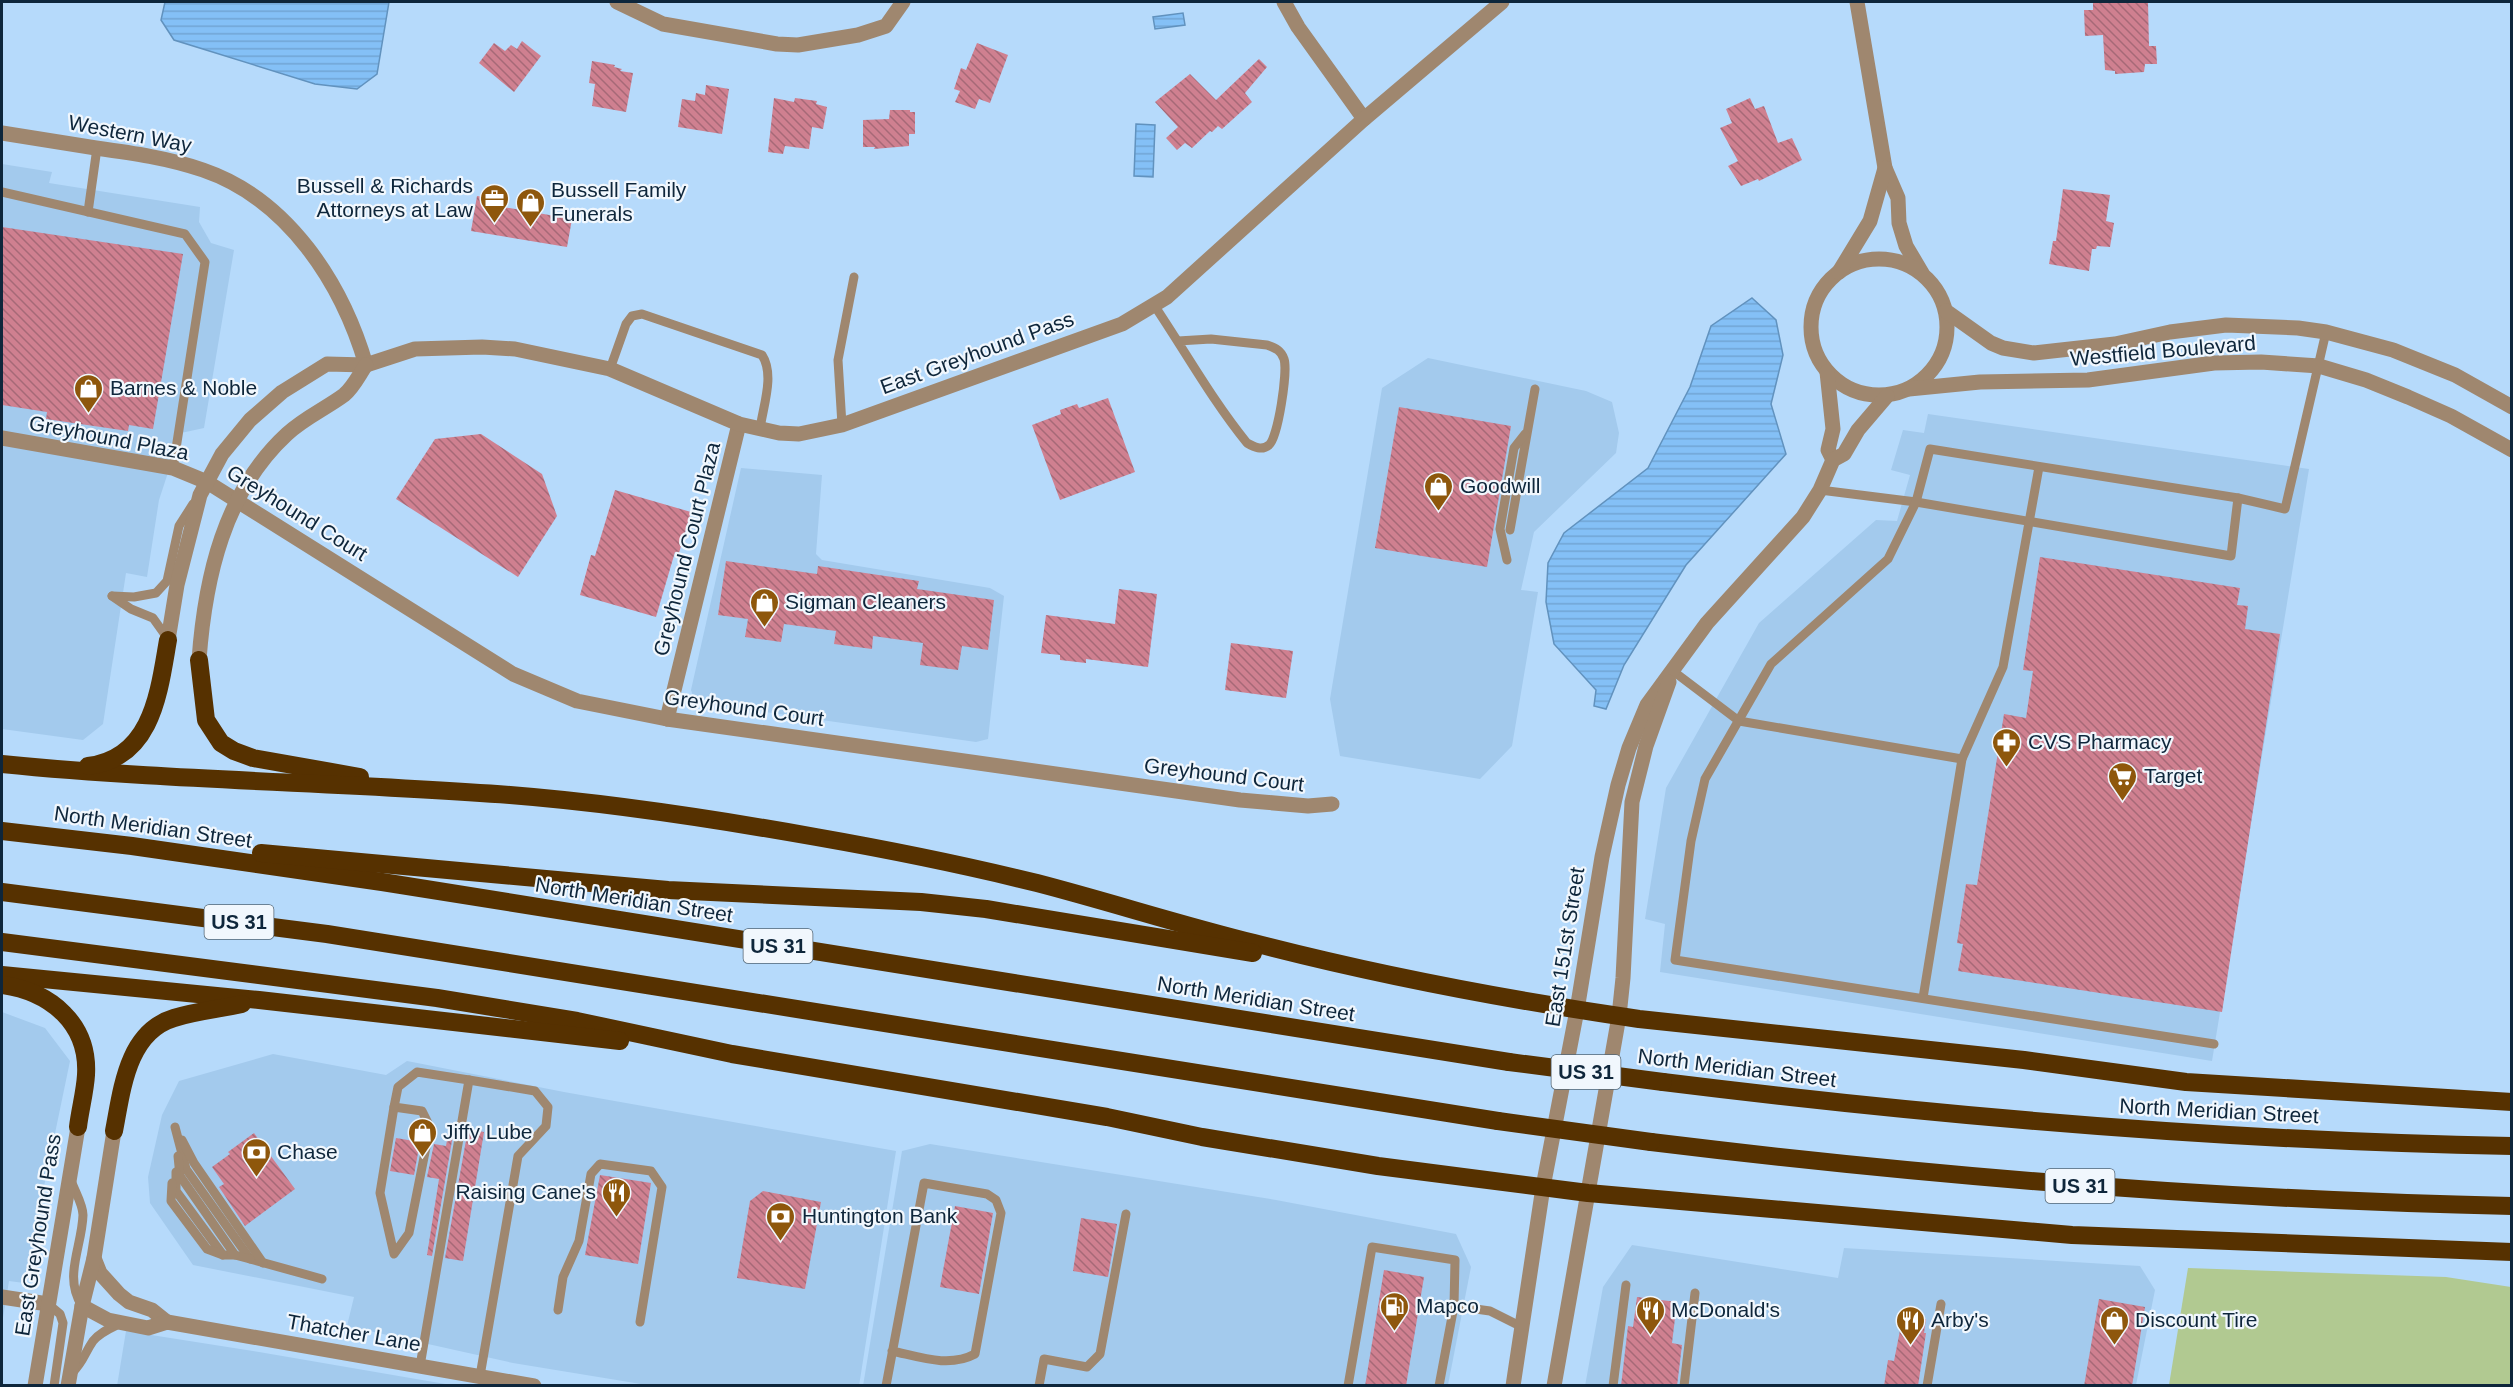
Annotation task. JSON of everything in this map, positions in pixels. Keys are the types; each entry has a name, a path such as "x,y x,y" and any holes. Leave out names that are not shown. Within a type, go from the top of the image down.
{"highway":[{"path":"25,767 91,766 116,759 141,736 148,726 159,691 168,640"},
{"path":"199,660 206,720 221,743 234,751 274,762 438,791"},
{"path":"2,764 514,795 600,805 749,826 888,850 1035,883 1252,943 1359,969 1473,993 1577,1010 2024,1060 2186,1082 2511,1102"},
{"name":"North Meridian Street","path":"2,831 382,882 1509,1062 1663,1082 1846,1104 2087,1126 2347,1141 2511,1146"},
{"path":"46,836 456,869 668,890 954,905 1098,926 1173,942 1359,969"},
{"name":"US 31","path":"2,892 327,934 1498,1121 1651,1142 1774,1157 2073,1186 2336,1201 2511,1206"},
{"path":"2,942 437,998 577,1021 732,1054 1107,1117 1202,1137 1378,1166 1588,1193 2072,1235 2511,1252"},
{"path":"2,975 259,1000 732,1054"},
{"path":"2,984 29,991 55,1004 73,1022 83,1046 86,1062 78,1127"},
{"path":"114,1131 130,1062 139,1044 152,1030 172,1018 259,1000"}],"street":[{"path":"617,2 663,24 686,30 798,45 858,35 886,26 903,2"},
{"path":"1284,2 1298,27 1364,119"},
{"name":"East Greyhound Pass","path":"168,640 177,585 190,530 200,495 207,482 234,437 282,392 327,364 366,366 415,349 482,347 538,353 610,369 739,424 760,429 799,434 842,425 1122,324 1154,305 1200,269 1364,119 1502,2"},
{"path":"1857,2 1885,168 1898,198 1899,223 1906,246 1938,292 1946,311 1947,334 1941,357 1928,376 1909,389 1887,396 1865,394 1844,386 1827,372 1816,352 1811,330 1814,308 1824,288 1839,272 1870,221 1885,168"},
{"name":"Western Way","path":"2,133 138,154 204,170 240,187 265,204 318,261 352,322 366,366"},
{"path":"1839,272 1860,262 1882,259 1905,264 1924,275"},
{"name":"Westfield Boulevard","path":"1946,311 1990,343 2003,348 2034,353 2115,344 2170,332 2226,325 2298,328 2326,332 2393,350 2455,375 2511,407"},
{"name":"Westfield Boulevard","path":"1909,389 1980,382 2088,380 2214,363 2260,362 2319,366 2367,380 2451,416 2511,450"},
{"path":"199,660 203,616 210,578 224,528 237,502 266,455 311,415 346,393 366,366"},
{"name":"East 151st Street","path":"1827,372 1833,421 1828,450 1833,460"},
{"name":"East 151st Street","path":"1513,1386 1543,1187 1577,1010 1602,857 1629,748 1647,705 1707,623 1803,517 1820,490 1833,460 1844,454 1858,430 1887,396"},
{"name":"Greyhound Court Plaza","path":"667,719 739,424"},
{"name":"Greyhound Plaza","path":"2,438 173,468 207,482"},
{"name":"Greyhound Court","path":"207,482 513,674 577,701 667,719 1240,801 1308,806 1332,804"},
{"name":"East 151st Street","path":"1554,1386 1619,1016 1632,802 1646,746 1673,671"},
{"name":"East Greyhound Pass","path":"35,1386 78,1127"},
{"path":"69,1380 82,1306 94,1258 114,1131"},
{"name":"Thatcher Lane","path":"94,1258 100,1273 119,1294 129,1302 152,1311 166,1322"},
{"path":"2,1297 48,1304"},
{"name":"Thatcher Lane","path":"82,1306 98,1316 148,1328 166,1322 534,1386"}],"lane":[{"path":"88,212 97,148"},
{"path":"2,192 185,234 205,262 173,468"},
{"path":"842,425 838,360 854,277"},
{"path":"1154,305 1178,340 1197,375 1247,443 1259,448 1269,445 1273,441 1278,423 1286,366 1281,353 1276,348 1267,345 1211,339 1178,340"},
{"path":"610,369 626,324 632,316 642,315 762,355 768,373 760,429"},
{"path":"2214,1044 1675,960 1692,841 1705,779 1771,664 1888,560 1916,502 1930,449 2238,498 2285,509 2326,332"},
{"path":"1510,530 1535,389"},
{"path":"1508,560 1500,529 1514,448 1526,433"},
{"path":"1923,998 1962,759 2003,667 2039,467"},
{"path":"168,640 153,618 131,609 112,596 134,597 156,592 167,581 179,526 207,482"},
{"path":"1820,490 1916,502 2231,556 2238,498"},
{"path":"1673,671 1739,720 1962,759"},
{"path":"394,1107 422,1111 430,1127 410,1233 394,1254 380,1192 394,1107 399,1088 417,1072 535,1091 548,1107 546,1126 518,1156 480,1376"},
{"path":"420,1366 469,1080"},
{"path":"175,1127 176,1191 223,1255 235,1255 322,1279"},
{"path":"175,1127 180,1176 235,1255"},
{"path":"175,1127 186,1169 250,1259"},
{"path":"175,1127 194,1163 263,1263"},
{"path":"558,1310 563,1277 579,1241 591,1174 600,1164 651,1171 662,1187 640,1322"},
{"path":"70,1178 83,1213 73,1280 75,1295 82,1306"},
{"path":"886,1386 892,1352 924,1183 987,1194 996,1200 1001,1213 975,1354 962,1361 947,1362 892,1352"},
{"path":"1039,1386 1044,1359 1087,1367 1100,1354 1126,1214"},
{"path":"1348,1386 1372,1247 1455,1260 1454,1306 1439,1386"},
{"path":"1613,1386 1626,1285"},
{"path":"1684,1386 1695,1293"},
{"path":"48,1304 60,1314 63,1323 54,1386"},
{"path":"1927,1386 1941,1304"},
{"path":"1454,1306 1490,1311 1522,1326"},
{"path":"69,1380 83,1363 93,1341 103,1331 122,1323"}],"shaded area":[{"path":"165,2 389,2 377,74 357,89 315,84 174,40 161,20"},
{"path":"1183,13 1185,25 1155,29 1153,17"},
{"path":"1136,124 1155,125 1153,177 1134,176"},
{"path":"2,164 52,172 49,183 200,207 199,222 211,243 234,250 204,428 181,433 159,500 147,577 126,573 103,724 83,740 2,729"},
{"path":"1752,298 1776,320 1783,355 1771,404 1786,454 1686,565 1624,665 1606,709 1594,706 1596,690 1554,644 1546,602 1548,563 1564,533 1648,468 1690,387 1711,326"},
{"path":"1428,358 1586,391 1612,402 1619,433 1616,453 1534,532 1521,590 1538,592 1512,746 1480,779 1340,756 1330,699 1382,388"},
{"path":"1928,414 2309,469 2212,1061 1660,972 1665,924 1645,919 1666,788 1759,623 1876,520 1897,521 1910,475 1891,470 1903,430 1924,433"},
{"path":"741,468 822,475 816,554 822,560 990,588 1004,596 988,739 976,742 695,702 691,690"},
{"path":"2,1012 45,1028 70,1061 24,1283 9,1281 2,1324"},
{"path":"273,1054 386,1075 407,1061 564,1092 896,1151 859,1386 647,1385 513,1363 347,1326 354,1297 193,1265 150,1203 148,1177 162,1115 179,1081"},
{"path":"930,1144 1276,1200 1456,1234 1471,1267 1448,1385 863,1386 902,1151"},
{"path":"1632,1245 1838,1278 1844,1248 2140,1266 2155,1290 2136,1385 1585,1386 1603,1287"},
{"path":"126,1331 259,1352 451,1385 117,1386"}],"green space":[{"path":"2188,1268 2446,1277 2511,1287 2511,1385 2169,1385"}],"building":[{"path":"2093,2 2148,2 2149,46 2156,46 2157,64 2145,64 2144,72 2115,74 2115,71 2105,70 2103,35 2085,36 2084,10 2093,10"},
{"path":"522,41 541,56 514,92 479,63 494,43 505,51 511,45 517,49"},
{"path":"977,43 1008,55 990,103 979,99 975,109 955,102 960,91 954,89 961,68 966,70"},
{"path":"1259,59 1267,67 1245,93 1252,102 1222,129 1218,126 1212,132 1210,131 1192,148 1185,143 1177,150 1166,138 1178,127 1155,102 1190,74 1216,100"},
{"path":"592,61 615,65 614,67 622,69 620,71 633,73 626,112 592,106 595,84 589,83"},
{"path":"706,85 729,89 722,134 678,127 682,99 695,101 696,93 705,95"},
{"path":"774,98 794,102 795,98 817,101 816,104 827,107 823,129 812,127 809,149 785,146 783,154 768,152"},
{"path":"1750,98 1755,109 1764,106 1778,143 1792,138 1802,160 1759,181 1758,179 1741,186 1728,166 1738,161 1720,128 1732,123 1726,109"},
{"path":"890,110 915,112 915,134 909,134 909,146 874,149 875,147 863,147 863,120 889,119"},
{"path":"2063,189 2110,195 2106,221 2114,223 2110,247 2097,246 2096,249 2092,249 2089,271 2049,264 2053,241 2056,241"},
{"path":"477,196 504,200 503,207 572,219 567,247 471,231"},
{"path":"2,227 183,254 153,429 129,425 128,431 46,419 47,412 2,405"},
{"path":"1108,398 1135,472 1060,500 1032,425 1061,414 1060,410 1077,404 1079,408"},
{"name":"Goodwill","path":"1399,407 1511,426 1487,567 1375,548"},
{"path":"481,434 542,474 557,516 518,577 396,499 435,439"},
{"path":"615,490 691,512 679,553 675,552 656,617 580,595 591,555 595,556"},
{"name":"Target","path":"2040,557 2240,588 2237,605 2248,606 2245,629 2280,634 2222,1012 1958,971 1963,944 1957,943 1966,884 1977,885 2004,714 2026,718 2033,671 2023,670"},
{"path":"726,561 817,574 818,566 919,581 917,589 994,600 988,650 962,646 958,670 920,665 923,643 873,636 872,649 834,644 836,631 784,624 781,642 745,637 748,619 718,615"},
{"path":"1119,589 1157,594 1148,667 1086,659 1086,663 1060,660 1060,655 1041,653 1046,615 1115,624"},
{"path":"1231,643 1293,651 1286,698 1225,690"},
{"path":"468,1129 484,1132 463,1261 445,1258"},
{"path":"254,1133 295,1189 245,1226 219,1187 224,1184 212,1167"},
{"path":"448,1134 453,1135 432,1256 427,1255 439,1179 427,1177 434,1144 446,1146"},
{"path":"396,1138 420,1142 414,1175 390,1171"},
{"path":"600,1175 651,1183 638,1264 585,1255"},
{"path":"763,1191 821,1202 805,1289 737,1278 750,1201"},
{"path":"955,1206 993,1213 979,1294 940,1287"},
{"path":"1081,1218 1117,1224 1108,1277 1073,1271"},
{"name":"Mapco","path":"1384,1270 1424,1277 1406,1386 1365,1386"},
{"name":"McDonald's","path":"1637,1297 1677,1302 1672,1343 1682,1345 1677,1386 1621,1386 1628,1326 1633,1327"},
{"name":"Discount Tire","path":"2099,1299 2145,1307 2132,1386 2084,1386"},
{"name":"Arby's","path":"1903,1315 1926,1319 1918,1386 1884,1386 1888,1360 1894,1361"}],"place":[{"name":"Bussell & Richards Attorneys at Law","path":"494,224"},
{"name":"Bussell Family Funerals","path":"530,228"},
{"name":"Barnes & Noble","path":"89,414"},
{"name":"Goodwill","path":"1439,512"},
{"name":"Sigman Cleaners","path":"764,628"},
{"name":"CVS Pharmacy","path":"2007,768"},
{"name":"Target","path":"2123,802"},
{"name":"Jiffy Lube","path":"422,1158"},
{"name":"Chase","path":"256,1178"},
{"name":"Raising Cane's","path":"617,1218"},
{"name":"Huntington Bank","path":"781,1242"},
{"name":"Mapco","path":"1395,1332"},
{"name":"McDonald's","path":"1650,1336"},
{"name":"Arby's","path":"1910,1346"},
{"name":"Discount Tire","path":"2114,1346"}]}
